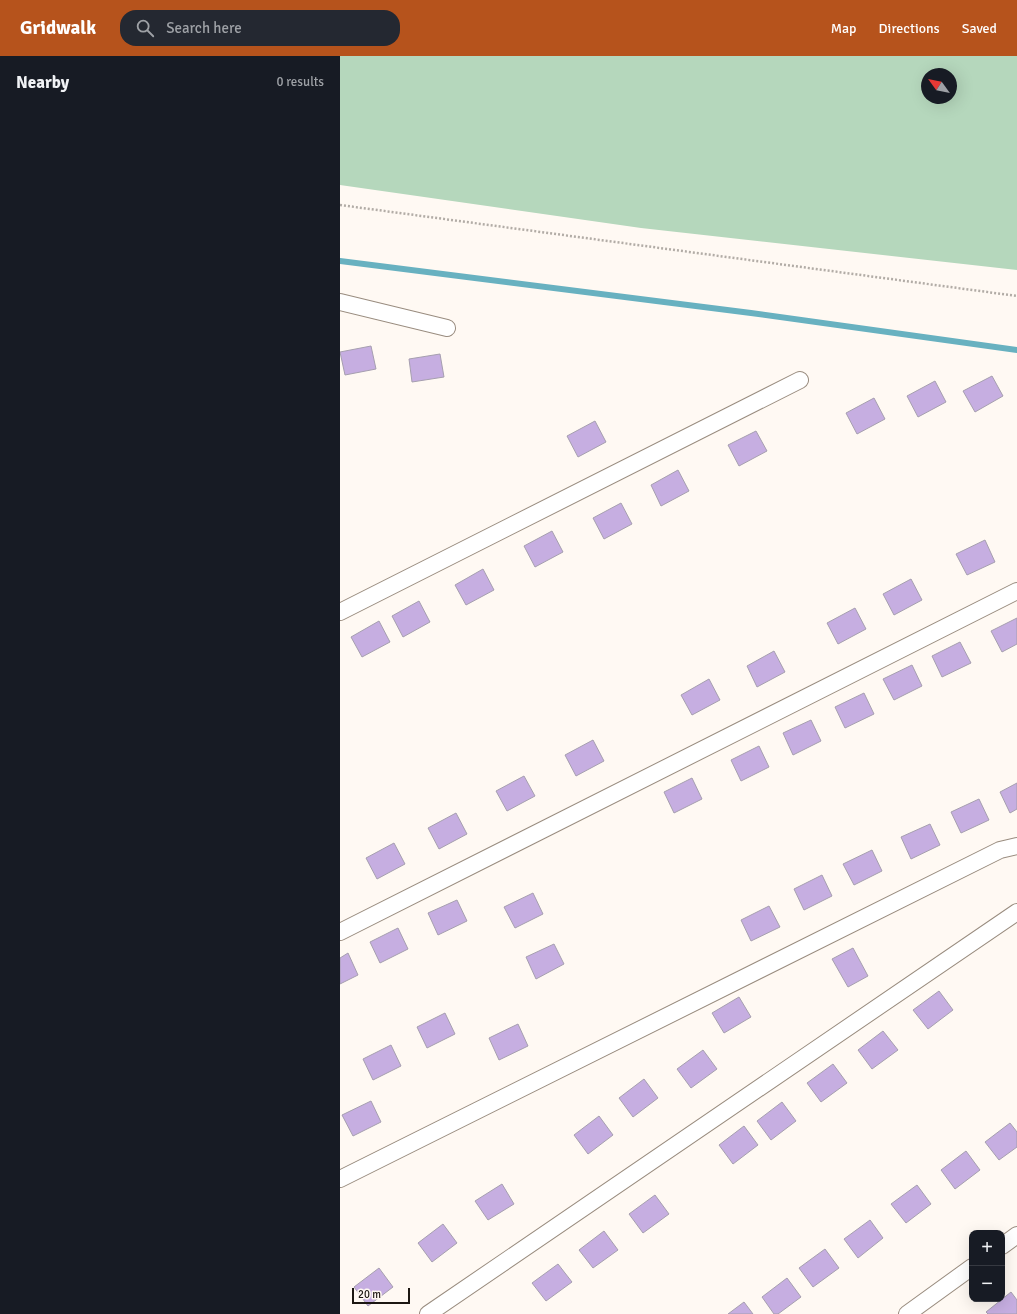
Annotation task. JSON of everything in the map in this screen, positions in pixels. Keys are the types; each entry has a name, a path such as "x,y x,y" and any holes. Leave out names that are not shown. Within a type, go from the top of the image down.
{"street":[{"path":"340,302 448,328"},
{"path":"340,612 800,380"},
{"path":"340,932 1017,591"},
{"path":"340,1179 1000,850 1017,846"},
{"path":"428,1314 1017,912"},
{"path":"1005,1244 1017,1235"},
{"path":"910,1313 969,1269"}],"path":[{"path":"340,205 1017,296"}],"green space":[{"path":"340,56 1017,56 1017,270 641,228 340,185"}],"building":[{"path":"371,346 376,369 345,375 340,352"},
{"path":"440,354 444,377 412,382 409,359"},
{"path":"992,376 1003,396 975,412 963,391"},
{"path":"935,381 946,402 918,417 907,396"},
{"path":"874,398 885,419 857,434 846,413"},
{"path":"595,421 606,442 578,457 567,436"},
{"path":"756,431 767,451 739,466 728,445"},
{"path":"678,470 689,491 661,506 651,485"},
{"path":"621,503 632,524 604,539 593,518"},
{"path":"552,531 563,552 535,567 524,546"},
{"path":"985,540 995,562 967,575 956,554"},
{"path":"483,569 494,590 466,605 455,585"},
{"path":"911,579 922,600 894,615 883,594"},
{"path":"419,601 430,622 403,637 392,616"},
{"path":"855,608 866,629 838,644 827,623"},
{"path":"1017,618 1017,644 1002,652 991,631"},
{"path":"379,621 390,642 362,657 351,637"},
{"path":"960,642 971,663 942,677 932,656"},
{"path":"774,651 785,672 757,687 747,666"},
{"path":"912,665 922,686 894,700 883,679"},
{"path":"709,679 720,700 692,715 681,695"},
{"path":"864,693 874,714 845,728 835,707"},
{"path":"811,720 821,741 793,755 783,733"},
{"path":"593,740 604,761 576,776 565,755"},
{"path":"759,746 769,767 741,781 731,760"},
{"path":"524,776 535,796 507,811 496,791"},
{"path":"692,778 702,799 674,813 664,792"},
{"path":"1017,783 1017,809 1010,813 1000,792"},
{"path":"979,799 989,820 961,833 951,812"},
{"path":"456,813 467,834 439,849 428,828"},
{"path":"930,824 940,845 911,859 901,837"},
{"path":"394,843 405,864 377,879 366,858"},
{"path":"872,850 882,871 854,885 843,864"},
{"path":"822,875 832,896 804,910 794,889"},
{"path":"533,893 543,914 515,928 504,907"},
{"path":"457,900 467,921 438,935 428,913"},
{"path":"769,906 780,927 751,941 741,920"},
{"path":"398,928 408,949 380,963 370,942"},
{"path":"554,944 564,964 536,979 526,957"},
{"path":"853,948 868,976 848,987 832,959"},
{"path":"348,953 358,975 340,984 340,958"},
{"path":"939,991 953,1010 928,1029 913,1010"},
{"path":"739,997 751,1017 724,1033 712,1013"},
{"path":"445,1013 455,1034 427,1048 417,1027"},
{"path":"518,1024 528,1046 499,1060 489,1038"},
{"path":"883,1031 898,1050 872,1069 858,1050"},
{"path":"391,1045 401,1066 373,1080 363,1059"},
{"path":"703,1050 717,1069 691,1088 677,1069"},
{"path":"833,1064 847,1083 821,1102 807,1083"},
{"path":"644,1079 658,1098 633,1117 619,1098"},
{"path":"371,1101 381,1122 353,1136 342,1115"},
{"path":"782,1102 796,1121 771,1140 757,1121"},
{"path":"599,1116 613,1135 588,1154 574,1135"},
{"path":"1010,1123 1017,1132 1017,1147 999,1160 985,1142"},
{"path":"744,1126 758,1145 733,1164 719,1145"},
{"path":"966,1151 980,1170 955,1189 941,1170"},
{"path":"502,1184 514,1204 488,1220 475,1201"},
{"path":"917,1185 931,1204 906,1223 891,1204"},
{"path":"655,1195 669,1214 643,1233 629,1214"},
{"path":"870,1220 883,1238 858,1258 844,1239"},
{"path":"443,1224 457,1243 432,1262 418,1243"},
{"path":"604,1231 618,1250 593,1268 579,1250"},
{"path":"825,1249 839,1268 813,1287 799,1268"},
{"path":"558,1264 572,1282 546,1301 532,1283"},
{"path":"379,1268 393,1287 368,1306 354,1287"},
{"path":"787,1278 801,1297 778,1314 774,1314 762,1297"},
{"path":"1011,1292 1017,1300 1017,1314 988,1314 986,1312 998,1302 1005,1302 1005,1297"},
{"path":"744,1302 753,1314 728,1314"}],"waterway":[{"path":"340,261 751,313 1017,350"}]}
